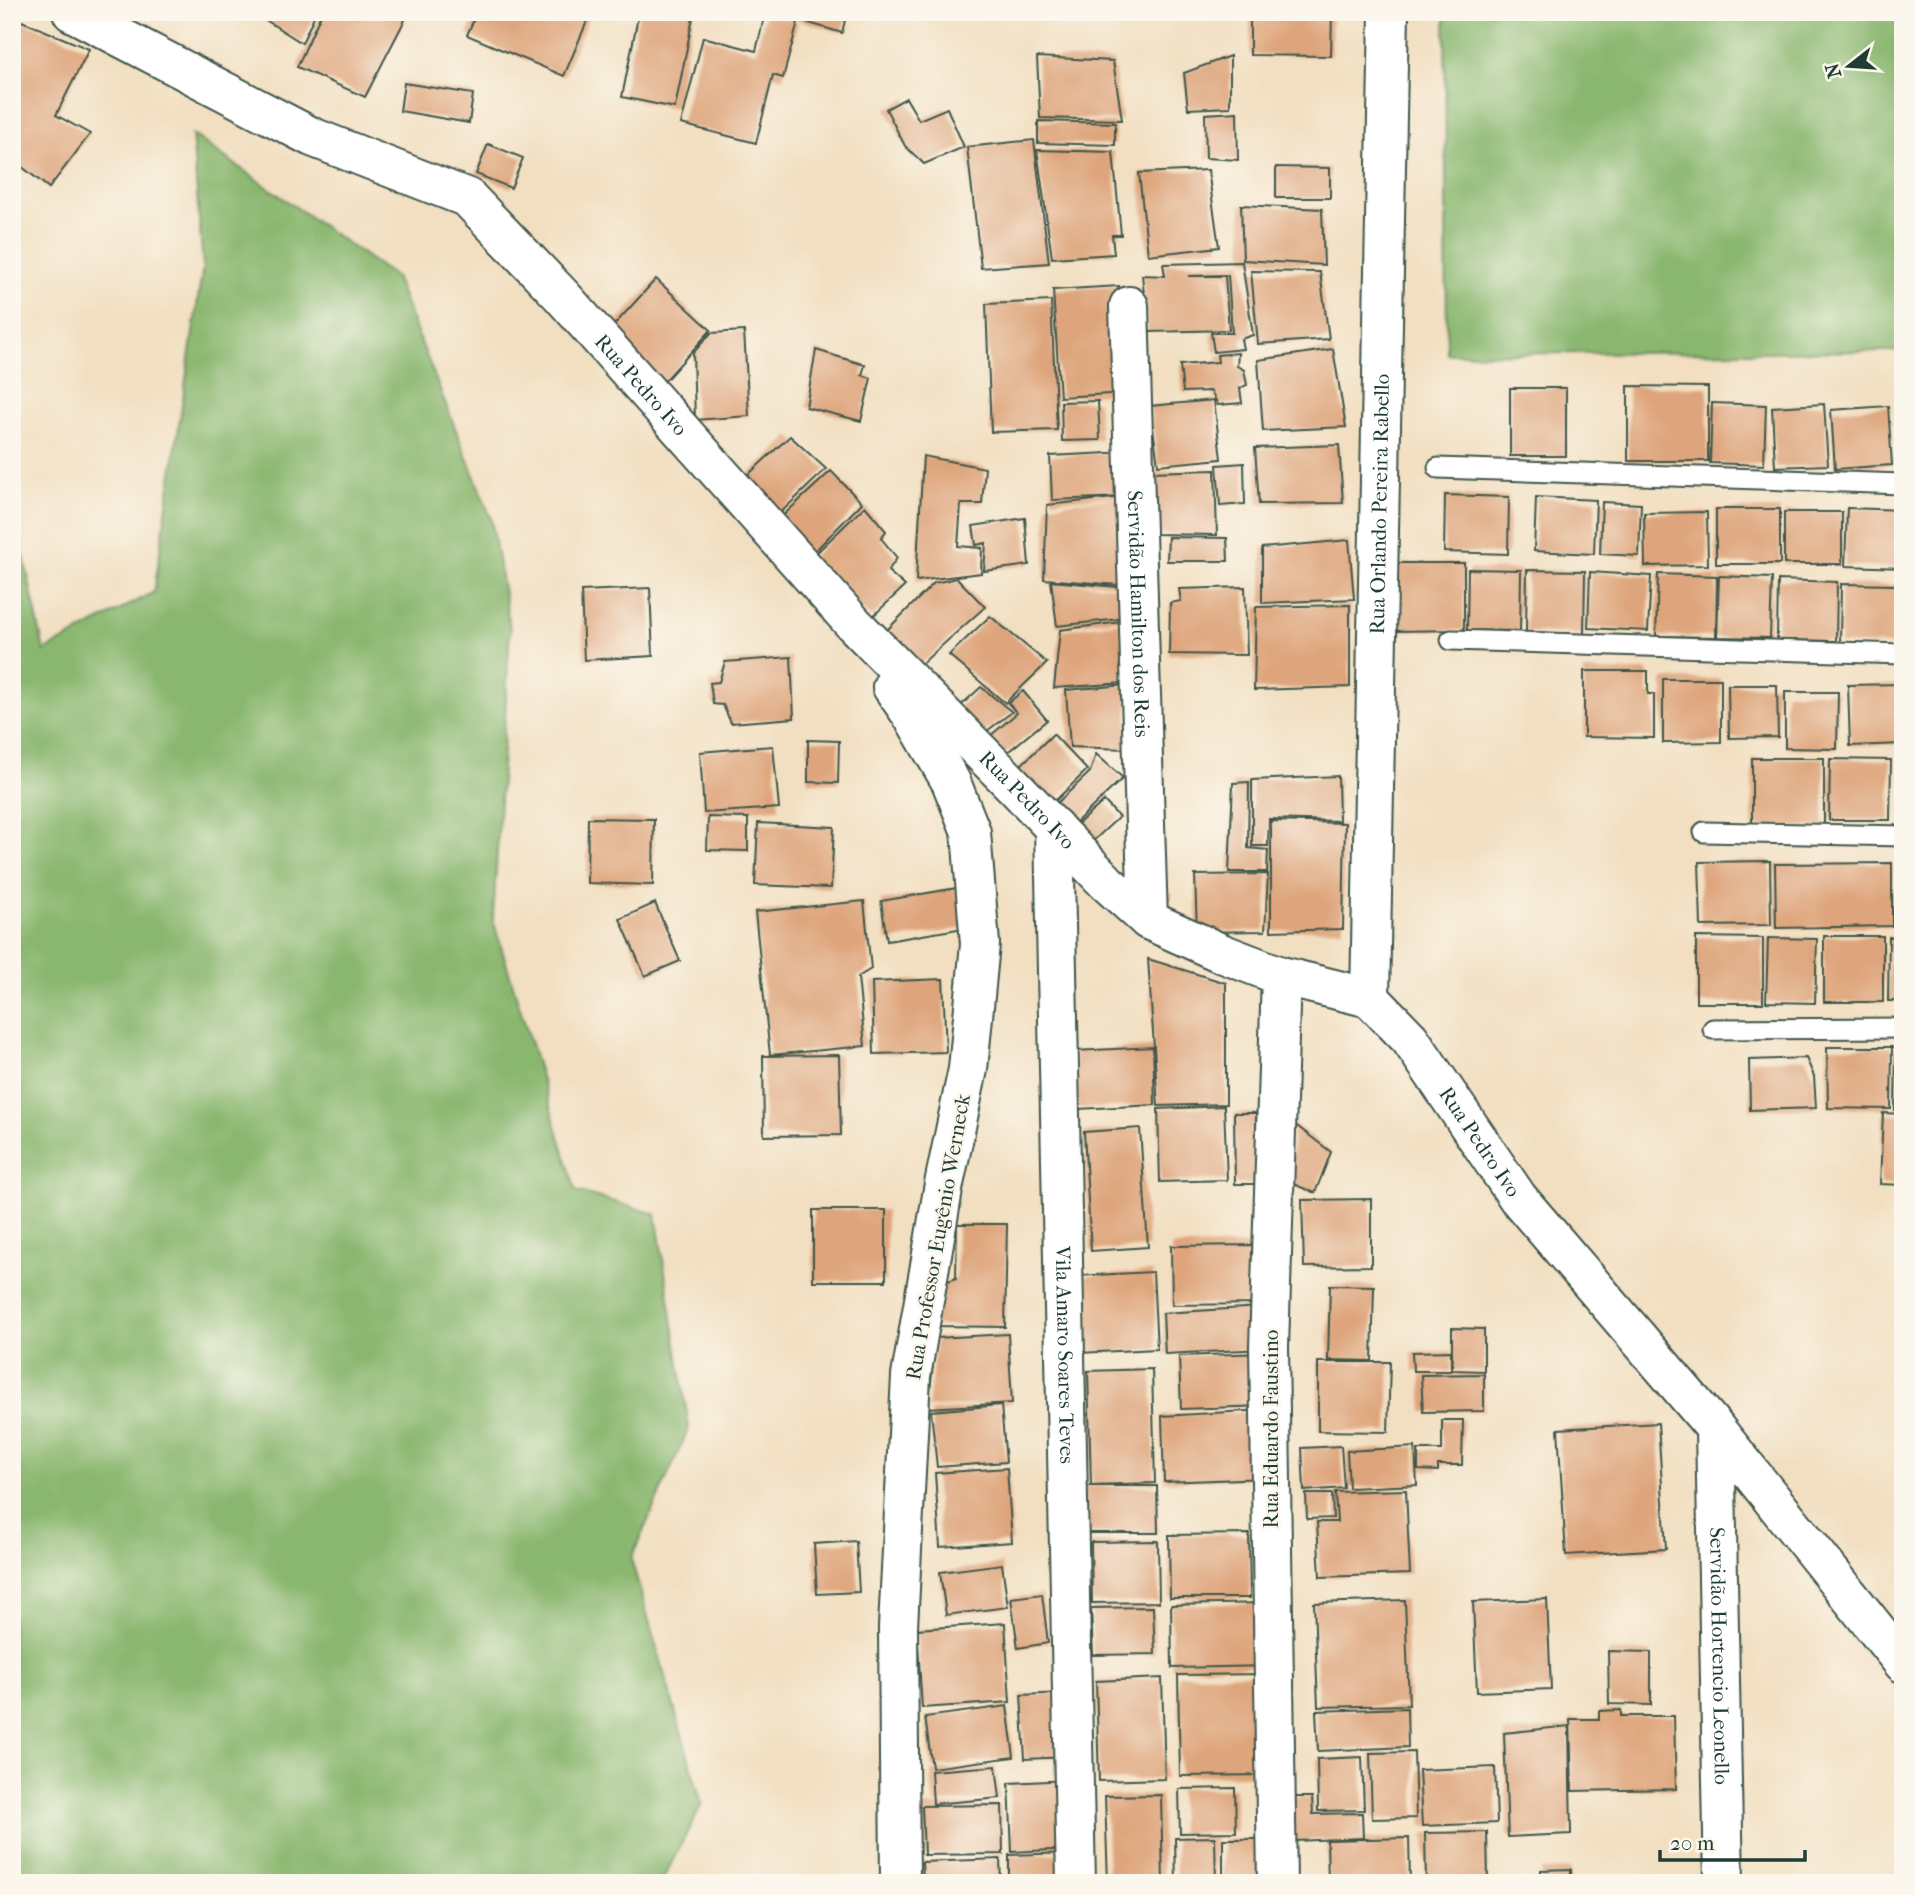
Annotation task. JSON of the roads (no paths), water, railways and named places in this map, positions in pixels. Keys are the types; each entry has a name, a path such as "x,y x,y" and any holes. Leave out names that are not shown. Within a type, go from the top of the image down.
{"street":[{"name":"Rua Pedro Ivo","path":"72,12 312,137 468,198 562,296 853,623 1107,883 1148,920 1281,976 1370,998 1410,1039 1518,1198 1715,1428 1903,1663"},
{"name":"Rua Orlando Pereira Rabello","path":"1370,998 1388,12"},
{"name":"Servidão Hamilton dos Reis","path":"1129,306 1148,920"},
{"name":"Rua Professor Eugênio Werneck","path":"853,623 951,782 971,832 980,944 968,1069 944,1184 911,1376 898,1627 900,1883"},
{"name":"Vila Amaro Soares Teves","path":"1054,827 1076,1883"},
{"name":"Rua Eduardo Faustino","path":"1277,1883 1269,1347 1281,976"},
{"name":"Servidão Hortencio Leonello","path":"1715,1428 1724,1883"}],"lane":[{"path":"1438,468 1903,484"},
{"path":"1451,640 1903,654"},
{"path":"1704,832 1903,836"},
{"path":"1713,1029 1903,1028"}]}
